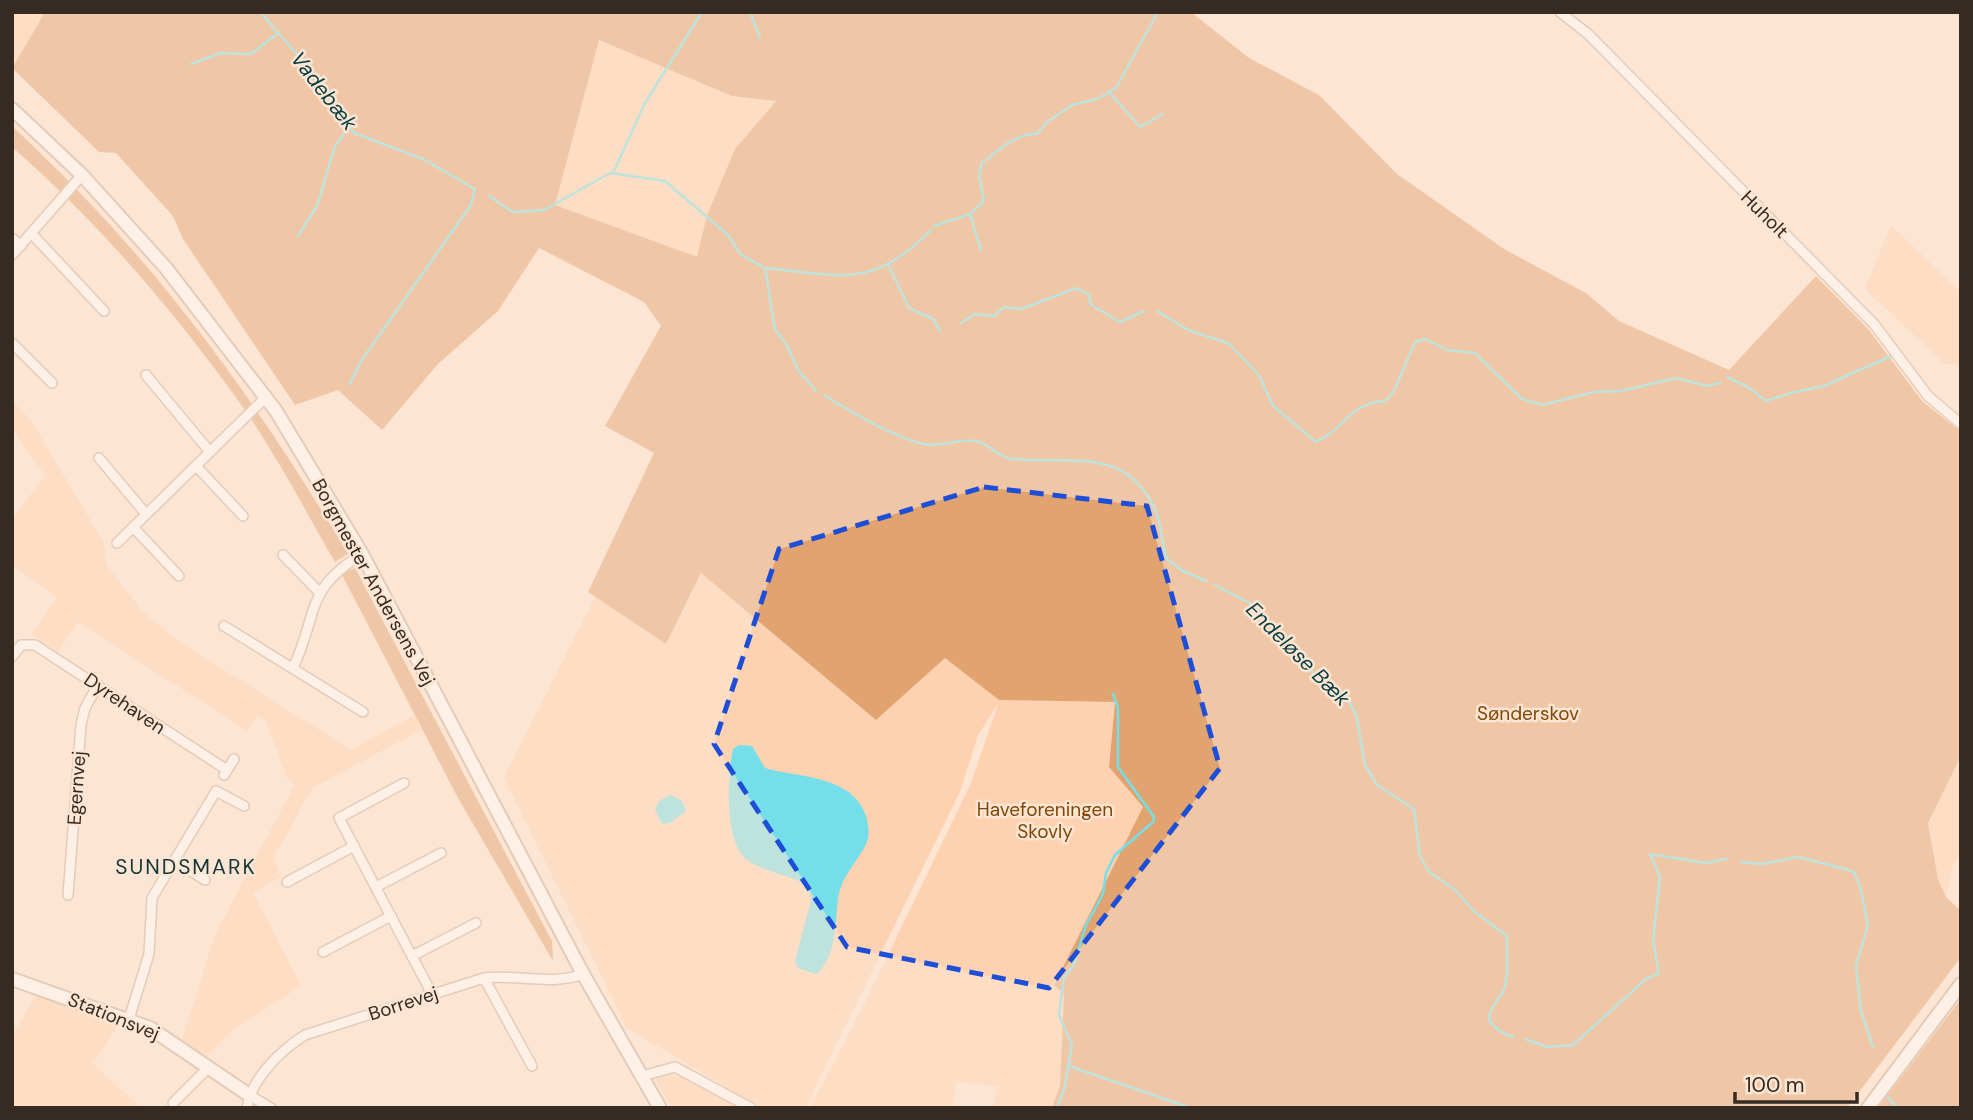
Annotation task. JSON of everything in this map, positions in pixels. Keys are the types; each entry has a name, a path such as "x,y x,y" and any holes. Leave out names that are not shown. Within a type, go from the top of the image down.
{"street":[{"name":"Huholt","path":"1560,12 1588,34 1874,324 1928,396 1961,424"},
{"name":"Borgmester Andersens Vej","path":"12,110 82,174 166,268 266,397 362,554 583,974 660,1108"},
{"path":"12,255 82,174"},
{"path":"31,233 104,311"},
{"path":"12,238 20,246"},
{"path":"12,343 52,383"},
{"path":"146,375 210,452"},
{"path":"117,543 266,397"},
{"path":"100,458 146,514"},
{"path":"196,466 243,516"},
{"path":"133,527 179,576"},
{"path":"293,668 304,643 319,592 331,575 362,554"},
{"path":"283,555 319,592"},
{"path":"224,626 363,712"},
{"name":"Dyrehaven","path":"12,657 21,645 35,645 226,772 234,759"},
{"name":"Egernvej","path":"68,895 81,725 85,708 98,685"},
{"path":"404,783 339,818 432,994"},
{"path":"130,1019 149,954 152,898 216,791 244,806"},
{"path":"287,883 354,846"},
{"path":"376,887 441,853"},
{"path":"174,860 205,880"},
{"path":"323,952 391,916"},
{"path":"412,956 476,923"},
{"name":"Borrevej","path":"248,1102 259,1079 304,1035 484,978 507,975 566,981 583,974"},
{"path":"484,978 532,1066"},
{"name":"Stationsvej","path":"12,979 130,1019 167,1038 209,1067 248,1102"},
{"path":"1868,1108 1961,984"},
{"path":"173,1103 209,1067"},
{"path":"642,1076 676,1067 751,1108"},
{"path":"248,1102 271,1108"}],"highlighted area":[{"path":"984,487 1147,506 1220,768 1049,988 847,947 714,744 779,549"}],"green space":[{"path":"12,12 45,12 16,60 12,57"},
{"name":"Sønderskov","path":"45,12 1191,12 1249,58 1319,95 1397,174 1504,249 1586,293 1619,321 1729,370 1816,276 1869,330 1922,401 1961,432 1961,756 1928,823 1938,879 1946,897 1961,911 1961,957 1847,1108 1052,1108 1060,1085 1064,994 1054,985 1143,807 1109,767 1115,702 999,700 945,658 876,720 701,573 666,644 588,592 654,453 605,426 661,326 644,302 539,248 498,311 438,364 382,430 338,390 295,405 183,239 173,216 116,153 99,152 12,68","holes":["599,40 732,96 776,101 735,149 707,215 697,257 555,205"]},
{"path":"599,40 732,96 776,101 735,149 707,215 697,258 555,205"},
{"path":"12,126 110,225 196,328 274,436 348,554 335,562 242,406 163,303 134,270 75,206 12,147"},
{"path":"1891,225 1961,293 1961,368 1954,363 1945,364 1865,289"},
{"path":"12,401 30,419 104,543 106,564 143,612 177,640 351,750 415,715 421,730 312,788 273,859 281,877 253,893 301,986 232,1031 206,1057 182,1040 215,935 295,784 287,778 266,721 258,715 247,731 78,622 58,652 31,634 57,598 12,565 12,520 45,475 12,429"},
{"path":"355,568 552,941 553,961 458,798 341,573"},
{"name":"Haveforeningen Skovly","path":"701,573 876,720 945,657 1000,700 1115,702 1109,767 1143,807 1054,985 1064,994 1060,1085 1052,1108 992,1108 998,1087 957,1081 952,1108 810,1108 864,1005 971,783 998,704 978,735 960,792 805,1108 761,1108 627,1028 504,778 595,597 666,644"},
{"path":"1961,756 1961,853 1953,864 1946,897 1938,879 1928,823"},
{"path":"38,994 121,1021 93,1064 140,1108 12,1108 12,1035"},
{"path":"1961,999 1961,1108 1878,1108"},
{"path":"667,1075 691,1078 740,1108 672,1108 655,1079"}],"water":[{"path":"739,745 752,746 765,768 837,785 859,803 866,816 868,839 843,883 831,949 828,959 816,974 798,968 795,961 811,901 808,885 747,860 734,839 729,808 729,775 733,749"},
{"path":"671,795 682,801 686,811 670,823 662,824 655,810 659,801"}],"waterway":[{"name":"Vadebæk","path":"260,12 301,59 354,133 423,159 475,189 471,205 361,361 350,384"},
{"path":"613,173 645,103 702,12"},
{"path":"750,12 760,38"},
{"path":"934,226 970,214 984,201 979,176 981,164 1000,149 1022,136 1037,134 1047,122 1072,105 1097,99 1116,88 1158,12"},
{"path":"191,64 221,53 251,54 277,34"},
{"path":"1109,92 1140,127 1163,114"},
{"path":"298,236 317,206 335,146 349,127"},
{"name":"Endeløse Bæk","path":"489,196 513,212 544,210 610,173 665,181 728,235 740,254 765,268 775,329 788,347 798,370 816,391"},
{"path":"970,214 981,251"},
{"name":"Vadebæk","path":"765,268 835,275 873,270 910,249 931,230"},
{"path":"888,264 909,308 933,319 940,331"},
{"path":"961,323 975,314 994,316 1004,307 1021,309 1077,288 1089,295 1091,305 1120,322 1144,311"},
{"path":"1157,311 1190,331 1228,343 1259,375 1273,406 1316,442 1326,437 1363,406 1385,401 1394,391 1415,342 1425,339 1447,350 1475,353 1522,399 1542,405 1594,392 1621,391 1676,378 1707,386 1720,383"},
{"path":"1727,377 1748,387 1766,401 1824,386 1891,356"},
{"name":"Endeløse Bæk","path":"824,395 885,429 923,444 976,441 1008,458 1095,462 1111,466 1139,485 1152,503 1159,520 1166,558 1181,570 1206,581"},
{"name":"Endeløse Bæk","path":"1215,585 1250,603 1310,670 1328,686 1345,695 1356,714 1365,765 1377,785 1414,809 1420,856 1429,872 1454,889 1475,912 1507,936 1505,986 1492,1007 1489,1021 1499,1031 1513,1037"},
{"path":"1057,1108 1065,1086 1072,1044 1059,1015 1064,978 1074,965 1086,925 1103,894 1106,873 1115,855 1153,822 1154,817 1118,767 1118,708 1113,694"},
{"name":"Endeløse Bæk","path":"1525,1039 1547,1047 1573,1045 1646,979 1659,973 1653,941 1660,877 1650,854 1706,863 1726,859"},
{"name":"Endeløse Bæk","path":"1741,862 1762,864 1798,857 1853,871 1860,886 1868,925 1856,965 1861,1011 1873,1047"},
{"path":"1069,1066 1191,1108"},
{"name":"Endeløse Bæk","path":"1887,1096 1897,1108"}],"district":[{"name":"SUNDSMARK","path":"186,867"}]}
